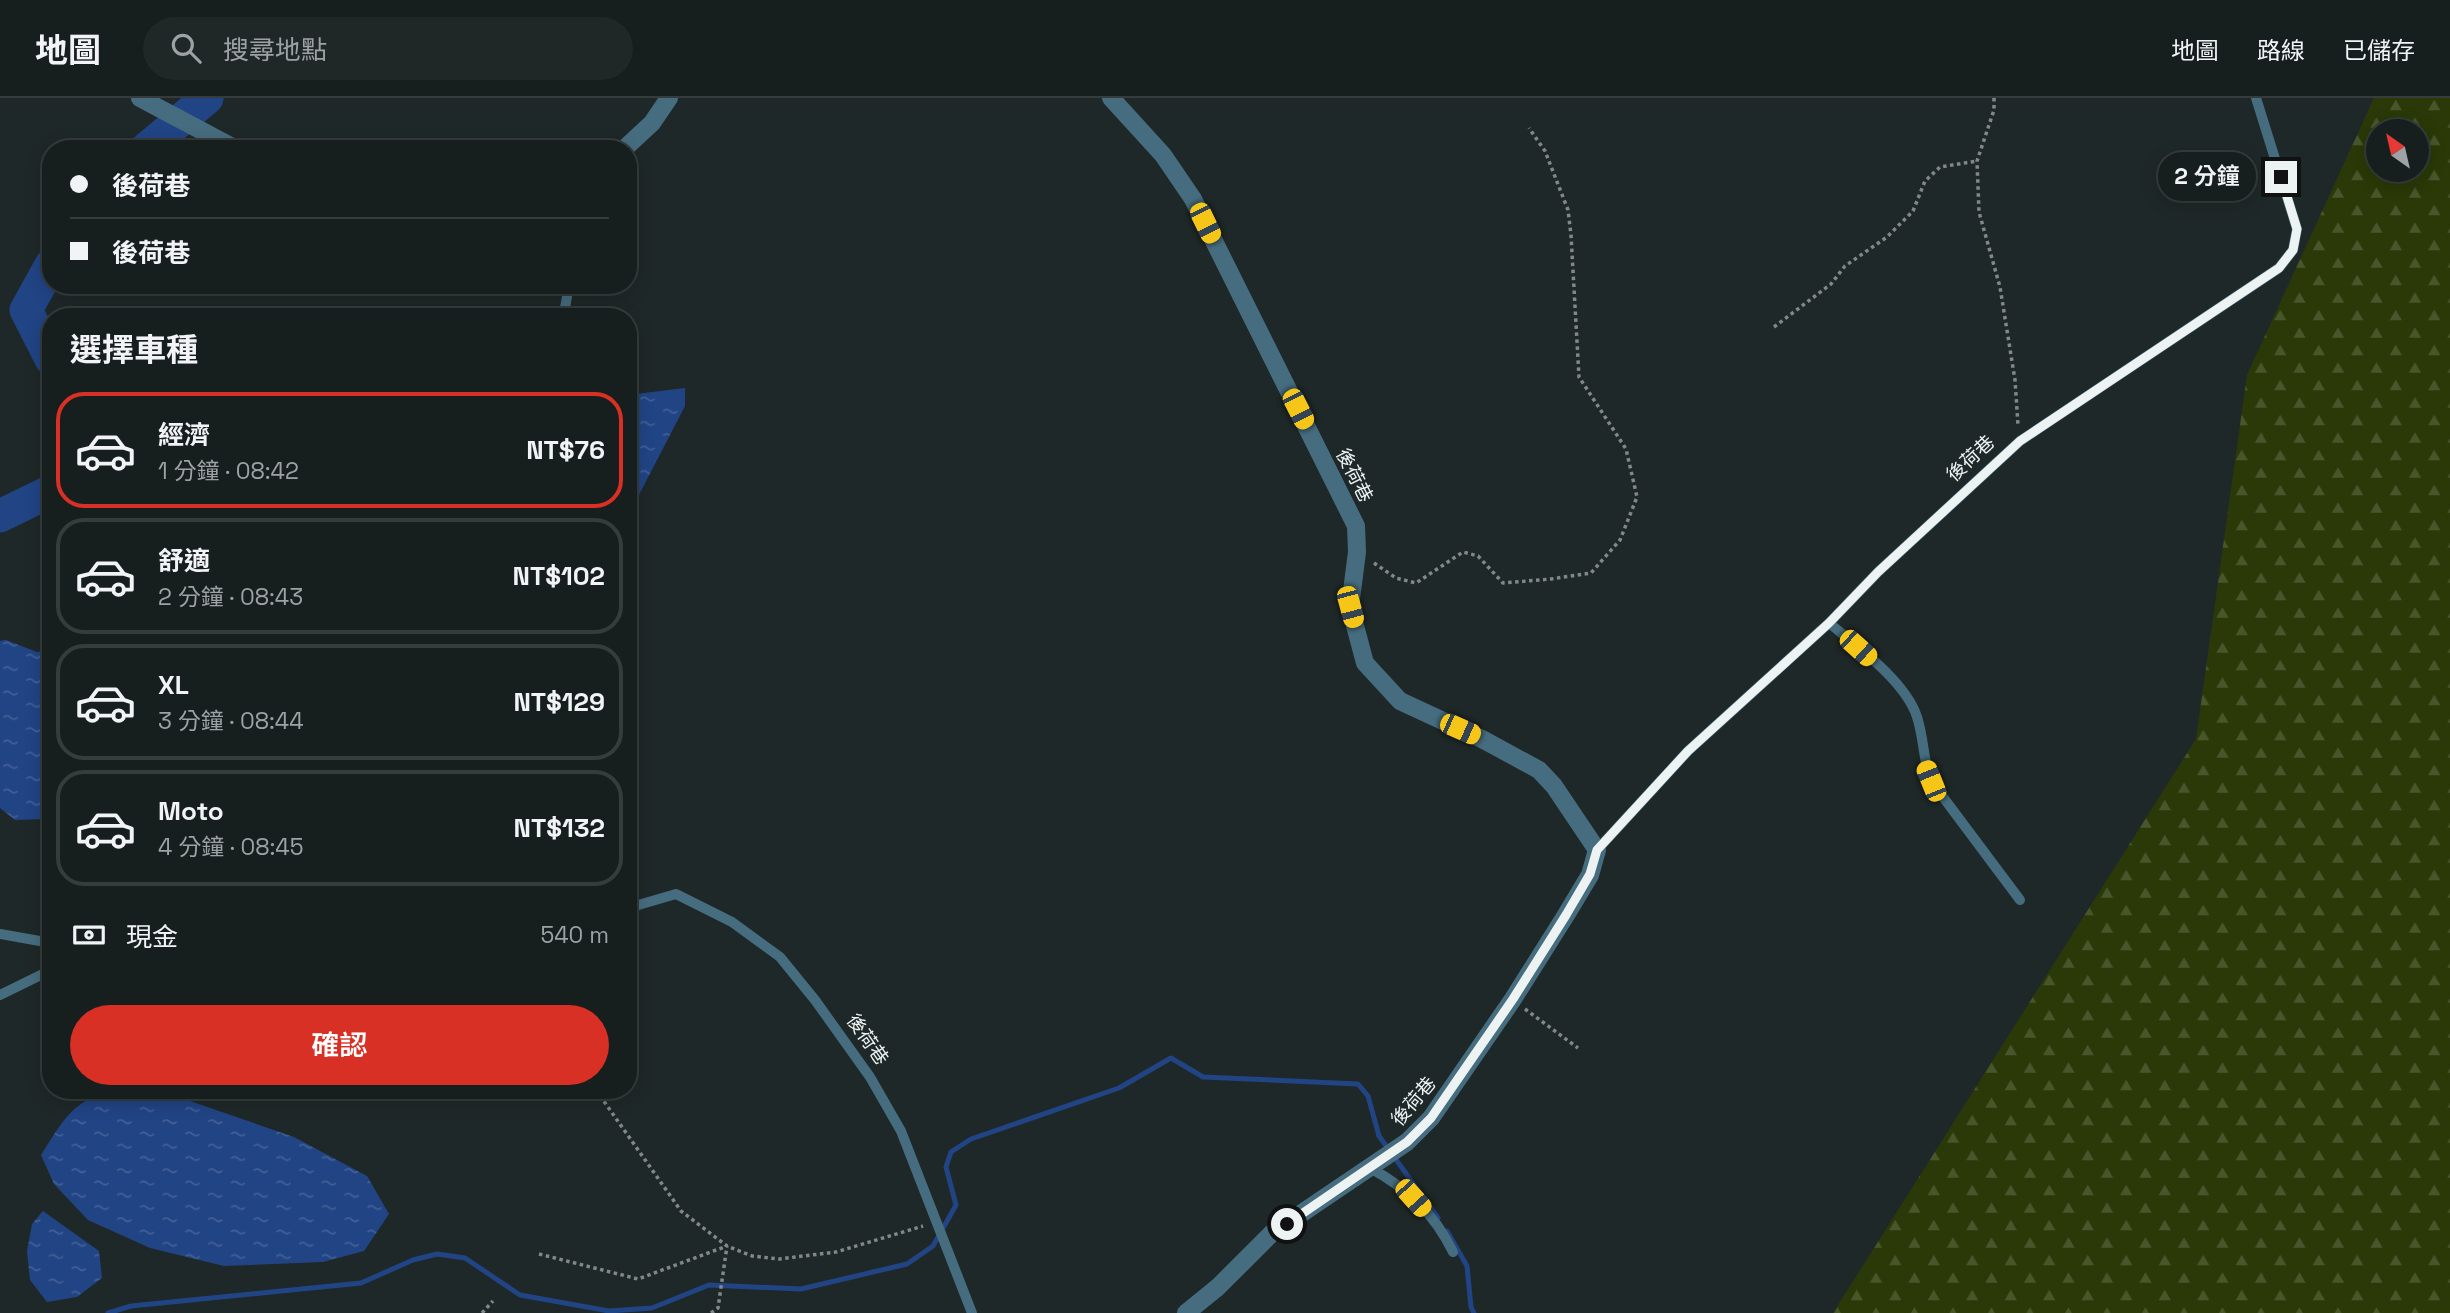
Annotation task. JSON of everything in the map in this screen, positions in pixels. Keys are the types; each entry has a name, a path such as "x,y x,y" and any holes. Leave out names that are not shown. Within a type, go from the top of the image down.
{"street":[{"path":"140,98 221,140"},
{"path":"634,140 652,123 669,98"},
{"name":"後荷巷","path":"1111,98 1163,155 1193,199 1356,526 1357,552 1350,607 1365,663 1400,701 1482,739 1539,770 1554,786 1597,850 1590,874 1513,999 1431,1118 1407,1142 1271,1234 1218,1287 1186,1313"}],"lane":[{"name":"後荷巷","path":"1597,850 1688,751 1829,623 1878,572 2020,441 2279,268 2293,250 2297,229 2256,98"},
{"path":"1829,623 1887,674 1903,692 1917,716 1925,766 1931,781 2020,900"},
{"name":"後荷巷","path":"637,905 676,894 732,922 779,957 815,1000 870,1077 901,1132 972,1313"},
{"path":"0,934 42,941"},
{"path":"0,995 42,975"},
{"path":"1370,1168 1398,1183 1413,1198 1444,1233 1453,1252"}],"path":[{"path":"1994,98 1994,110 1976,161 1979,212 2000,286 2015,380 2020,441"},
{"path":"1357,552 1396,578 1416,583 1463,552 1478,556 1503,583 1591,573 1620,540 1637,497 1626,449 1579,377 1572,235 1568,210 1545,151 1529,128"},
{"path":"1774,327 1831,284 1845,266 1887,237 1913,211 1925,181 1940,167 1976,161"},
{"path":"1513,999 1578,1048"},
{"path":"602,1099 681,1211 727,1246 752,1256 779,1259 836,1252 935,1222"},
{"path":"539,1254 638,1279 727,1246"},
{"path":"710,1313 718,1308 727,1246"},
{"path":"482,1313 493,1301"}],"green space":[{"path":"2374,98 2450,98 2450,1313 1833,1313 2196,739 2247,375"}],"water":[{"path":"685,388 685,406 637,499 637,394"},
{"path":"6,640 37,652 42,651 42,819 15,820 0,808 0,641"},
{"path":"184,1099 294,1137 367,1176 389,1214 364,1251 323,1262 224,1266 150,1248 88,1220 54,1184 41,1155 62,1123 86,1101"},
{"path":"43,1211 99,1251 102,1278 77,1297 47,1302 30,1280 27,1251 32,1224"}],"waterway":[{"path":"157,140 207,98"},
{"path":"42,281 26,310 42,341"},
{"path":"0,516 42,495"},
{"path":"108,1313 131,1306 361,1283 413,1260 437,1254 465,1258 520,1295 609,1311 652,1308 709,1285 801,1289 907,1264 933,1246 956,1205 946,1167 951,1152 971,1139 1119,1088 1171,1058 1203,1077 1358,1084 1368,1096 1379,1136 1438,1218"},
{"path":"1447,1231 1467,1266 1474,1313"}],"route":[{"path":"1287,1224 1407,1142 1431,1118 1513,999 1566,915 1590,874 1597,850 1688,751 1829,623 1878,572 2020,441 2279,268 2293,250 2297,229 2281,177"}]}
